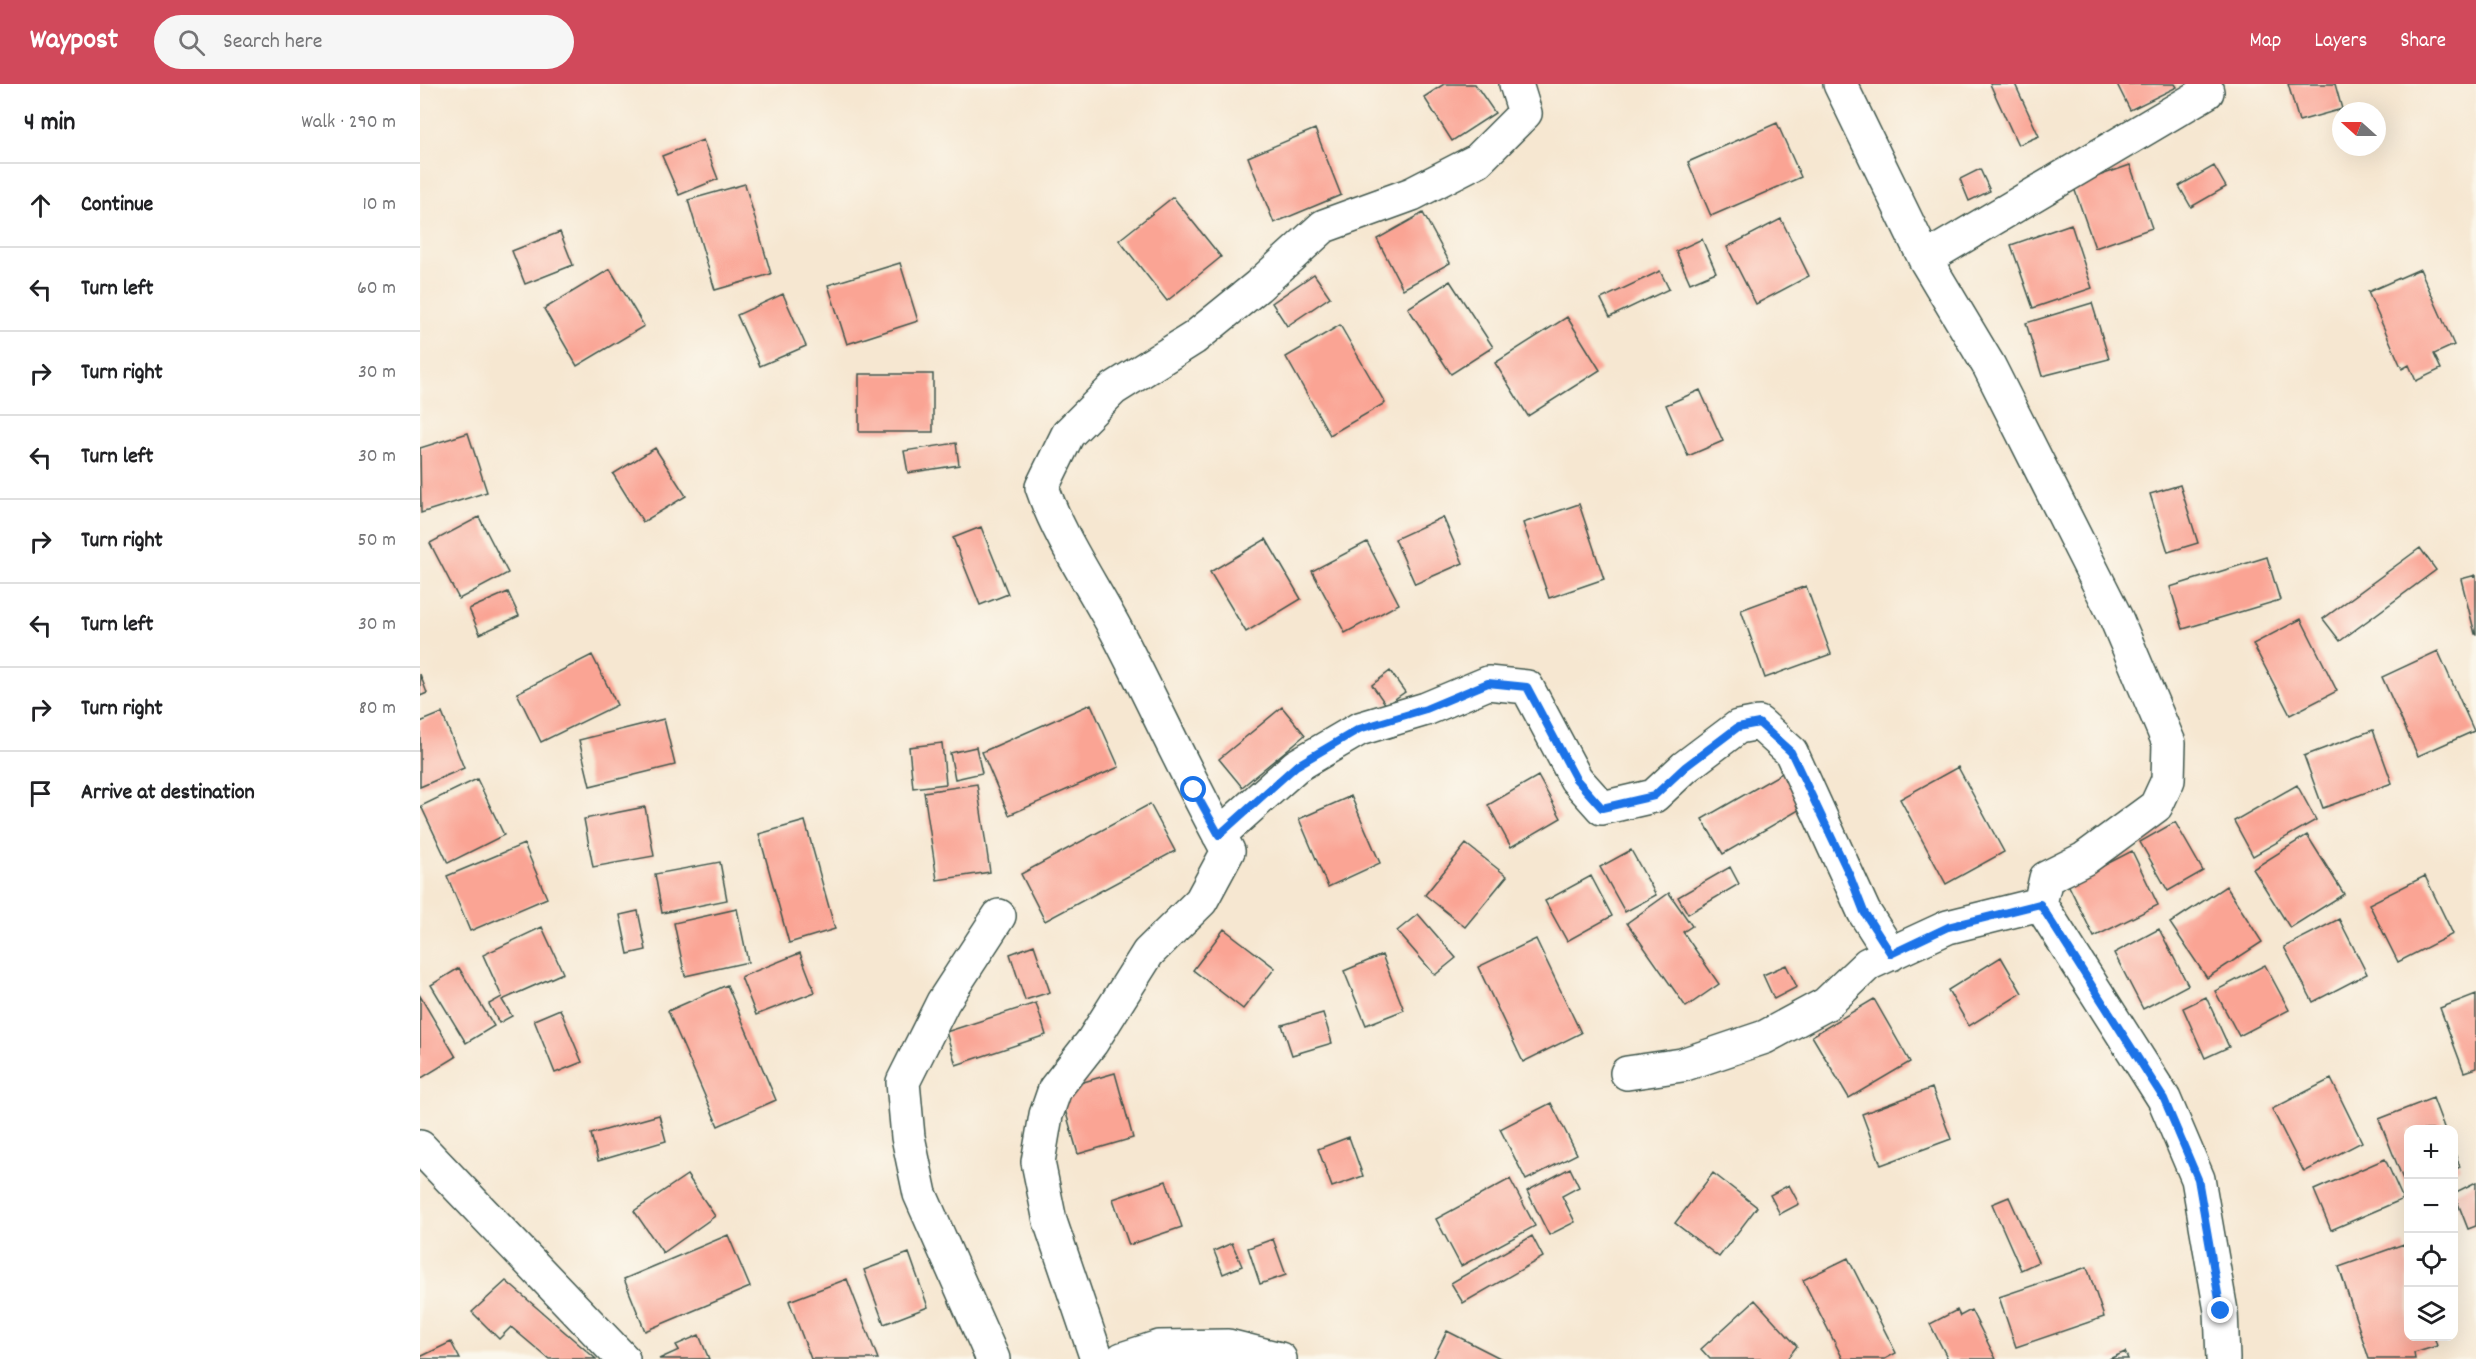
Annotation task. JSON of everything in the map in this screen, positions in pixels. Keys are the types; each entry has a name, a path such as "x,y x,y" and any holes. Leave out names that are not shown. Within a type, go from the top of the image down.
{"street":[{"path":"1097,1359 1050,1221 1038,1162 1046,1115 1055,1089 1092,1042 1148,952 1201,901 1228,851 1105,609 1051,515 1042,487 1068,434 1113,389 1194,338 1258,286 1324,226 1412,194 1478,160 1525,113 1516,84"},
{"path":"1840,84 1925,258 1989,366 2116,618 2169,743 2168,780 2156,806 2084,859 2046,878 2040,904 2164,1099 2198,1179 2221,1311 2223,1359"},
{"path":"1925,258 2210,87"},
{"path":"1219,835 1296,766 1359,729 1426,709 1488,683 1527,687 1576,779 1602,808 1654,796 1685,767 1738,727 1759,723 1791,752 1850,876 1864,912 1891,954"},
{"path":"1627,1073 1682,1065 1765,1037 1826,1004 1868,964 1948,927 2040,904"},
{"path":"993,1359 920,1194 908,1137 903,1082 942,1002 999,916"},
{"path":"420,1147 623,1359"},
{"path":"1122,1359 1159,1347 1228,1346 1280,1359"}],"building":[{"path":"1444,84 1475,84 1495,113 1452,141 1424,97"},
{"path":"1990,84 2015,84 2039,136 2018,145"},
{"path":"2117,84 2175,84 2177,87 2130,110"},
{"path":"2288,84 2335,84 2340,102 2332,102 2332,112 2299,121"},
{"path":"1777,123 1801,177 1711,216 1688,162"},
{"path":"1315,129 1341,195 1274,223 1248,157"},
{"path":"703,140 718,179 679,195 662,156"},
{"path":"2130,165 2152,228 2095,248 2073,185"},
{"path":"2214,166 2226,187 2191,207 2179,186"},
{"path":"1980,169 1990,191 1969,201 1960,179"},
{"path":"745,184 771,274 715,290 688,200"},
{"path":"1173,197 1221,257 1167,301 1119,240"},
{"path":"1423,213 1450,263 1403,289 1377,239"},
{"path":"1781,219 1809,276 1756,304 1727,247"},
{"path":"2071,224 2092,288 2033,308 2011,245"},
{"path":"560,232 573,265 525,284 512,251"},
{"path":"1702,239 1716,272 1690,283 1676,251"},
{"path":"900,263 918,321 847,344 828,285"},
{"path":"610,269 644,326 577,366 544,309"},
{"path":"2420,269 2454,345 2434,354 2441,369 2416,381 2409,365 2402,369 2368,292"},
{"path":"1660,271 1669,289 1610,317 1601,299"},
{"path":"1314,274 1330,297 1287,326 1272,303"},
{"path":"1450,281 1493,347 1451,374 1408,308"},
{"path":"783,294 806,346 760,366 737,315"},
{"path":"2092,303 2109,359 2042,376 2026,323"},
{"path":"1567,317 1600,370 1528,416 1495,363"},
{"path":"1340,325 1385,403 1330,435 1286,357"},
{"path":"859,374 933,374 933,432 859,432"},
{"path":"1700,390 1723,441 1688,456 1666,405"},
{"path":"468,433 487,492 421,513 420,448"},
{"path":"956,443 959,465 908,473 904,451"},
{"path":"655,448 686,496 643,522 613,474"},
{"path":"2180,485 2198,543 2168,552 2150,494"},
{"path":"1579,504 1604,579 1549,598 1523,523"},
{"path":"479,517 508,573 459,599 430,543"},
{"path":"1443,517 1463,563 1415,584 1395,539"},
{"path":"981,527 1008,594 980,605 953,538"},
{"path":"1266,539 1301,599 1246,632 1210,572"},
{"path":"1367,542 1399,604 1345,633 1312,571"},
{"path":"2420,548 2436,570 2340,641 2323,619"},
{"path":"2267,557 2280,600 2183,629 2170,587"},
{"path":"2476,575 2476,634 2475,634 2461,579"},
{"path":"1806,586 1831,654 1765,678 1741,610"},
{"path":"508,592 519,616 480,634 469,609"},
{"path":"2301,619 2337,691 2290,715 2253,644"},
{"path":"2438,651 2474,731 2418,756 2382,677"},
{"path":"592,655 617,705 541,742 517,693"},
{"path":"1390,671 1405,692 1386,705 1372,685"},
{"path":"420,674 427,693 420,696"},
{"path":"1091,704 1119,767 1009,815 982,752"},
{"path":"1282,707 1305,735 1242,787 1219,759"},
{"path":"442,713 464,768 420,787 420,722"},
{"path":"664,719 675,765 590,786 579,740"},
{"path":"2373,730 2392,783 2323,808 2304,756"},
{"path":"942,743 946,784 913,788 909,747"},
{"path":"976,747 982,773 955,779 950,753"},
{"path":"1958,767 2004,852 1946,884 1900,799"},
{"path":"1784,772 1804,807 1723,854 1702,819"},
{"path":"1538,776 1561,818 1511,847 1488,805"},
{"path":"477,779 504,835 448,863 421,806"},
{"path":"977,784 990,872 937,880 924,792"},
{"path":"2297,785 2316,820 2253,856 2234,821"},
{"path":"1351,796 1380,863 1328,887 1299,819"},
{"path":"1150,804 1175,851 1045,921 1021,874"},
{"path":"645,807 654,856 593,867 584,819"},
{"path":"805,821 835,929 789,943 759,834"},
{"path":"2175,822 2203,871 2168,891 2140,842"},
{"path":"2307,835 2344,894 2290,928 2253,869"},
{"path":"524,844 547,898 470,931 447,876"},
{"path":"1466,844 1507,876 1465,927 1425,895"},
{"path":"1631,850 1656,895 1625,912 1600,867"},
{"path":"2132,851 2158,905 2094,937 2068,884"},
{"path":"720,862 727,900 662,913 655,874"},
{"path":"1730,867 1739,884 1688,914 1678,897"},
{"path":"1591,876 1612,916 1567,941 1545,901"},
{"path":"2425,876 2453,934 2398,962 2369,904"},
{"path":"2226,886 2262,942 2207,978 2170,923"},
{"path":"1669,893 1692,926 1683,932 1719,984 1686,1007 1627,923"},
{"path":"737,909 748,962 685,976 674,923"},
{"path":"638,911 646,950 628,954 620,915"},
{"path":"1418,914 1456,958 1435,975 1397,931"},
{"path":"2339,919 2367,974 2313,1002 2284,947"},
{"path":"542,927 563,973 502,1000 512,1016 499,1023 489,1004 502,997 483,955"},
{"path":"1224,929 1275,968 1243,1009 1193,970"},
{"path":"2159,929 2188,985 2143,1009 2114,953"},
{"path":"1536,939 1581,1033 1523,1062 1478,967"},
{"path":"1034,945 1050,992 1025,1000 1010,954"},
{"path":"800,953 815,992 756,1015 741,977"},
{"path":"1382,955 1404,1010 1366,1025 1344,971"},
{"path":"2001,957 2022,993 1969,1026 1948,990"},
{"path":"1786,965 1797,987 1774,999 1763,975"},
{"path":"2265,965 2289,1010 2239,1036 2215,991"},
{"path":"459,968 494,1026 466,1043 431,985"},
{"path":"727,985 776,1100 718,1126 668,1011"},
{"path":"2476,994 2476,1068 2464,1072 2440,1008"},
{"path":"420,996 456,1057 420,1079"},
{"path":"2206,997 2229,1047 2205,1058 2183,1008"},
{"path":"1874,999 1910,1062 1849,1098 1812,1036"},
{"path":"1036,1003 1046,1035 956,1065 946,1032"},
{"path":"560,1009 582,1062 555,1073 534,1020"},
{"path":"1323,1013 1332,1043 1292,1055 1282,1025"},
{"path":"1115,1073 1133,1138 1078,1154 1059,1089"},
{"path":"2331,1079 2362,1142 2304,1172 2272,1109"},
{"path":"1932,1088 1951,1139 1881,1165 1862,1114"},
{"path":"2433,1098 2443,1125 2404,1125 2404,1182 2379,1119"},
{"path":"1551,1103 1577,1154 1526,1180 1500,1129"},
{"path":"659,1115 666,1141 598,1161 591,1134"},
{"path":"1349,1137 1363,1176 1332,1187 1318,1149"},
{"path":"2385,1159 2403,1199 2331,1230 2314,1190"},
{"path":"1570,1168 1579,1187 1562,1196 1575,1222 1549,1235 1527,1191"},
{"path":"1713,1173 1757,1207 1719,1257 1675,1223"},
{"path":"687,1175 715,1216 663,1253 634,1211"},
{"path":"1510,1179 1535,1226 1461,1266 1436,1219"},
{"path":"1166,1181 1182,1227 1129,1245 1113,1199"},
{"path":"2476,1182 2476,1226 2468,1229 2458,1203 2458,1191"},
{"path":"1789,1185 1799,1204 1780,1214 1770,1195"},
{"path":"2009,1197 2038,1262 2021,1270 1992,1204"},
{"path":"728,1235 750,1287 645,1331 624,1279"},
{"path":"1532,1236 1543,1257 1463,1303 1451,1283"},
{"path":"1273,1239 1286,1275 1260,1284 1248,1248"},
{"path":"1232,1243 1242,1266 1223,1274 1214,1251"},
{"path":"2404,1244 2404,1341 2436,1341 2437,1346 2414,1353 2415,1359 2369,1359 2339,1267"},
{"path":"909,1253 928,1307 884,1324 864,1270"},
{"path":"1848,1258 1896,1353 1885,1359 1843,1359 1803,1280"},
{"path":"2087,1267 2104,1317 2016,1347 1999,1297"},
{"path":"847,1279 878,1359 811,1359 789,1301"},
{"path":"506,1281 596,1359 549,1359 511,1327 499,1339 472,1312"},
{"path":"1755,1300 1797,1346 1787,1359 1710,1359 1701,1349"},
{"path":"1957,1310 1960,1316 1971,1310 1996,1359 1948,1359 1930,1324"},
{"path":"1447,1331 1502,1359 1433,1359"},
{"path":"699,1335 709,1359 659,1359 679,1350 676,1345"},
{"path":"451,1342 460,1359 420,1359 420,1357"},
{"path":"2125,1352 2128,1359 2109,1359"}],"route":[{"path":"1194,790 1219,835 1296,766 1359,729 1426,709 1488,683 1527,687 1576,779 1602,808 1654,796 1685,767 1738,727 1759,723 1791,752 1850,876 1864,912 1891,954 1948,927 2040,904 2164,1099 2198,1179 2221,1311"}]}
